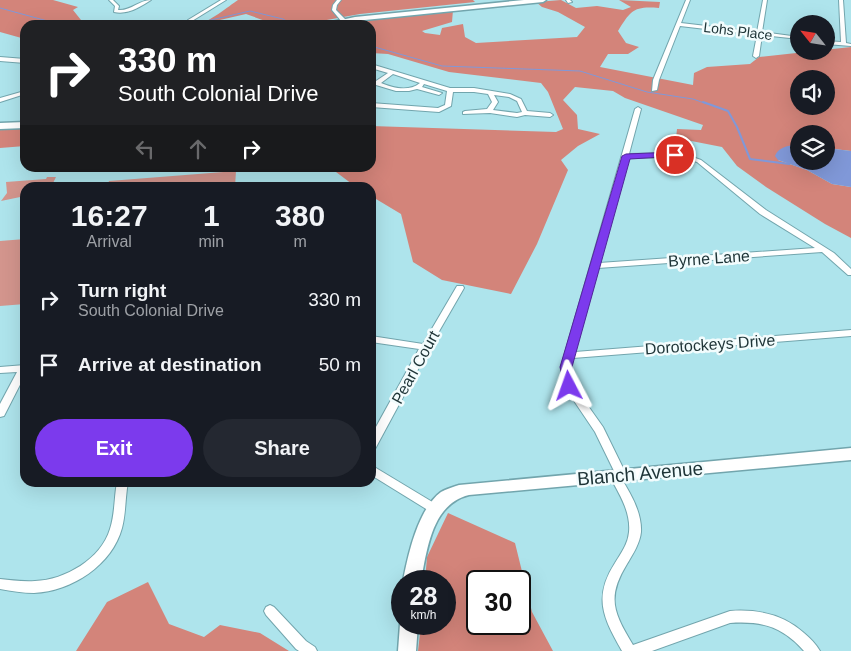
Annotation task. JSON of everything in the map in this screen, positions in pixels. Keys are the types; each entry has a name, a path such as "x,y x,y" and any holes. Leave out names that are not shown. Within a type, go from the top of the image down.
{"street":[{"path":"111,0 116,4 116,11 122,12 129,11 147,1"},
{"path":"190,20 224,0"},
{"path":"340,0 335,5 334,10 343,20"},
{"path":"353,20 543,0"},
{"path":"654,90 656,80 688,0"},
{"path":"756,56 765,0"},
{"path":"841,0 844,44"},
{"path":"842,19 851,20"},
{"name":"Lohs Place","path":"678,24 790,37"},
{"path":"835,43 851,45"},
{"path":"0,58 20,60"},
{"path":"376,67 450,90 474,90 515,97 519,100 525,113"},
{"path":"393,72 379,81 378,84 401,89 418,88 439,93"},
{"path":"418,88 423,82"},
{"path":"376,105 439,110 448,106 450,90"},
{"path":"490,93 495,102 490,111"},
{"path":"0,100 20,94"},
{"path":"629,651 614,627 609,613 608,599 612,580 628,555 633,543 635,531 630,506 599,430 569,386 566,367 638,109"},
{"path":"465,113 490,111 550,116"},
{"path":"0,126 20,125"},
{"path":"626,156 675,155 694,158 763,212 824,250 851,273"},
{"name":"Byrne Lane","path":"594,266 824,250"},
{"name":"Pearl Court","path":"376,437 460,288"},
{"name":"Dorotockeys Drive","path":"570,355 851,333"},
{"path":"376,340 426,347"},
{"path":"0,370 20,368"},
{"path":"0,413 20,376"},
{"name":"Blanch Avenue","path":"435,510 445,498 469,489 851,454"},
{"path":"376,472 435,510 420,547 415,570"},
{"path":"0,584 35,587 50,585 80,572 94,562 108,546 116,529 122,487"},
{"path":"270,611 310,651"},
{"path":"634,651 730,617 744,615 778,622 794,630 814,651"},
{"path":"407,651 408,635"}],"shaded area":[{"path":"0,0 53,0 78,7 73,10 81,20 20,20 20,38 0,32"},
{"path":"238,0 473,0 475,2 360,14 327,20 263,20 246,14 220,20 209,20"},
{"path":"561,0 576,8 597,6 623,10 631,7 619,0 660,2 659,8 644,8 634,11 626,18 618,31 626,43 639,47 628,54 608,54 600,67 693,85 694,73 707,67 750,64 759,57 790,54 790,60 835,60 835,49 851,47 851,151 835,149 835,125 790,125 790,149 778,160 790,164 790,170 807,170 832,184 851,187 851,238 766,187 737,166 722,147 676,138 677,129 701,130 703,125 625,98 613,91 575,87 563,100 577,115 578,129 600,134 578,146 561,160 568,170 537,244 511,294 442,280 413,262 401,214 376,199 376,182 349,182 336,172 376,172 376,126 556,132 563,129 548,92 541,83 449,72 388,54 376,53 376,20 371,20 453,10 452,22 422,31 440,35 442,28 463,24 465,37 476,43 577,37 585,27 558,12 542,7 536,2"},
{"path":"20,128 20,146 0,148 0,129"},
{"path":"223,172 236,172 235,182 109,181"},
{"path":"47,177 56,177 54,182 20,182 20,197 1,201 7,193 6,182 46,179"},
{"path":"20,239 20,304 0,306 0,241"},
{"path":"448,513 515,543 522,570 466,570 466,635 531,635 531,608 553,651 418,651 420,635 456,635 456,570 426,570 427,557"},
{"path":"148,582 169,624 204,637 220,625 260,633 289,651 76,651 107,602"}],"water":[{"path":"790,146 790,164 778,160 775,156 778,151"},
{"path":"835,149 851,151 851,187 832,184 807,170 835,170"}],"waterway":[{"path":"0,8 44,20"},
{"path":"211,20 250,11 285,20"},
{"path":"376,47 442,66 580,71 647,92 693,99 707,104"},
{"path":"703,102 728,111 737,127 750,159 789,164"}],"route":[{"path":"569,386 566,367 626,156 675,155"}]}
